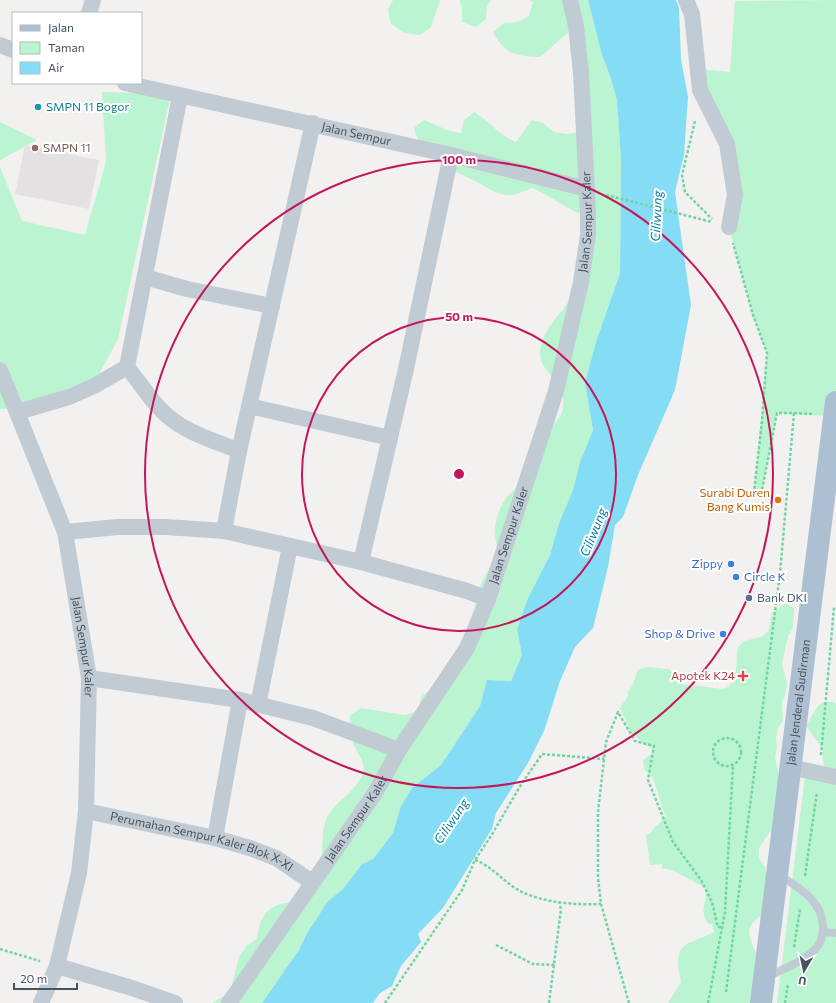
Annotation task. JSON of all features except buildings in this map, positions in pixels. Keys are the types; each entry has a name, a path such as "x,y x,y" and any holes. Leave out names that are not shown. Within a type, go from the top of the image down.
{"main road":[{"name":"Jalan Jenderal Sudirman","path":"761,1003 836,402"}],"street":[{"path":"89,12 93,0"},
{"name":"Jalan Sempur Kaler","path":"229,1003 375,792 399,750 466,648 488,599 556,391 581,282 594,192 576,26 570,0"},
{"path":"686,0 692,14 700,90 727,144 735,195 722,225"},
{"path":"0,45 12,50"},
{"name":"Jalan Sempur","path":"129,84 451,155 594,192"},
{"path":"18,412 69,397 94,386 127,367 180,96"},
{"path":"224,531 239,451 313,124"},
{"path":"361,562 390,438 451,155"},
{"path":"145,277 187,289 272,306"},
{"path":"127,367 160,407 174,421 190,430 239,451"},
{"name":"Jalan Sempur Kaler","path":"0,370 65,532 90,678 86,812 79,873 57,966 41,1003"},
{"path":"249,406 390,438"},
{"path":"65,532 118,527 166,527 224,531 361,562 467,591 488,599"},
{"path":"258,704 290,546"},
{"path":"90,678 258,704 339,726 399,750"},
{"path":"215,838 240,700"},
{"path":"790,767 836,777"},
{"name":"Perumahan Sempur Kaler Blok X-XI","path":"86,812 215,838 250,848 276,858 312,882"},
{"path":"57,966 132,988 175,1003"}],"lane":[{"path":"764,978 813,952 820,943 823,932 823,920 818,907 803,891 777,874"},
{"path":"823,932 836,933"}],"path":[{"path":"700,90 682,175 685,192 722,225 766,353 762,420 754,492 762,490 777,413 794,413 780,573 726,992"},
{"path":"594,192 722,225"},
{"path":"785,1003 803,891 819,774 835,602"},
{"path":"629,1003 601,904 598,878 598,812 606,742 618,712 635,741 654,746 648,780 673,842 701,880 712,902 718,927 723,927"},
{"path":"708,1003 725,912 733,765 739,760 742,753 740,745 734,739 726,738 718,741 714,748 714,756 718,763 725,766 733,765"},
{"path":"385,1003 462,890 475,860 519,788 542,754 604,759"},
{"path":"475,860 524,893 576,905 601,904"},
{"path":"549,1003 561,909 559,902"},
{"path":"496,945 533,964 555,965"},
{"path":"0,949 57,966"}],"shaded area":[{"path":"25,145 99,160 89,209 15,194"}],"green space":[{"path":"393,0 440,0 431,27 420,35 405,33 391,24 388,10"},
{"path":"459,0 491,0 487,6 486,19 476,27 462,22 462,7"},
{"path":"529,0 588,0 602,55 617,100 621,159 620,273 596,342 585,383 593,430 580,462 573,490 559,523 550,555 528,598 517,629 522,655 511,681 487,680 480,706 441,765 412,788 401,806 393,833 373,859 362,864 343,889 328,901 307,932 299,950 262,1003 212,1003 224,996 232,985 239,957 246,946 257,939 259,927 266,913 275,906 293,900 311,880 319,868 322,857 324,828 328,816 332,809 355,787 360,780 364,769 351,735 350,716 361,708 405,715 418,711 421,697 436,683 450,665 465,635 471,620 480,587 496,553 497,547 495,527 503,503 525,478 544,438 559,418 562,411 563,398 561,390 544,366 540,353 544,335 569,302 580,274 583,255 581,214 532,188 512,195 505,195 490,190 438,162 424,148 418,139 414,128 424,120 447,130 461,133 464,120 474,112 499,132 516,142 532,120 543,123 554,132 567,134 580,132 570,31 540,57 524,56 506,49 493,32 504,23 518,22 529,16 533,2"},
{"path":"836,0 836,402 826,416 777,413 762,490 754,492 767,353 753,315 729,227 734,196 698,69 730,72 735,1"},
{"path":"102,92 171,94 118,339 98,376 21,408 0,409 0,167 22,221 85,235 106,162"},
{"path":"0,122 37,140 0,160"},
{"path":"786,603 794,609 793,628 788,636 782,664 787,683 786,693 782,702 783,721 778,728 776,738 777,747 775,757 779,776 776,823 759,848 759,858 765,867 767,877 764,914 755,920 749,932 750,939 763,972 765,1003 668,1003 681,982 678,959 683,947 688,943 714,932 712,924 709,924 704,914 706,897 705,887 672,870 662,869 662,864 650,865 646,835 650,834 665,816 653,778 644,769 643,760 653,753 651,747 645,745 631,733 620,708 628,696 627,693 632,686 638,670 647,667 669,669 681,684 723,689 728,687 732,683 736,672 738,647 744,641 762,637 769,630 772,613"},
{"path":"824,702 833,702 836,704 836,1003 777,1003 806,768 826,772 823,761 823,750 806,726 817,707"}],"water":[{"name":"Ciliwung","path":"588,0 676,0 679,8 681,59 688,97 684,155 675,192 691,305 675,390 638,475 623,517 615,525 608,567 593,628 575,647 560,681 544,731 528,763 496,813 492,829 443,908 418,934 421,942 401,966 392,986 380,993 373,1003 262,1003 299,950 307,933 328,901 343,889 362,864 373,859 393,833 401,806 412,788 441,765 480,706 487,680 511,681 522,655 517,629 528,598 550,555 559,523 573,490 580,462 593,430 585,383 596,342 620,273 621,160 617,100 602,55"}],"place":[{"name":"SMPN 11 Bogor","path":"38,107"},
{"name":"SMPN 11","path":"35,148"},
{"name":"Surabi Duren Bang Kumis","path":"778,500"},
{"name":"Zippy","path":"731,564"},
{"name":"Circle K","path":"736,577"},
{"name":"Bank DKI","path":"749,598"},
{"name":"Shop & Drive","path":"723,634"},
{"name":"Apotek K24","path":"743,676"}]}
